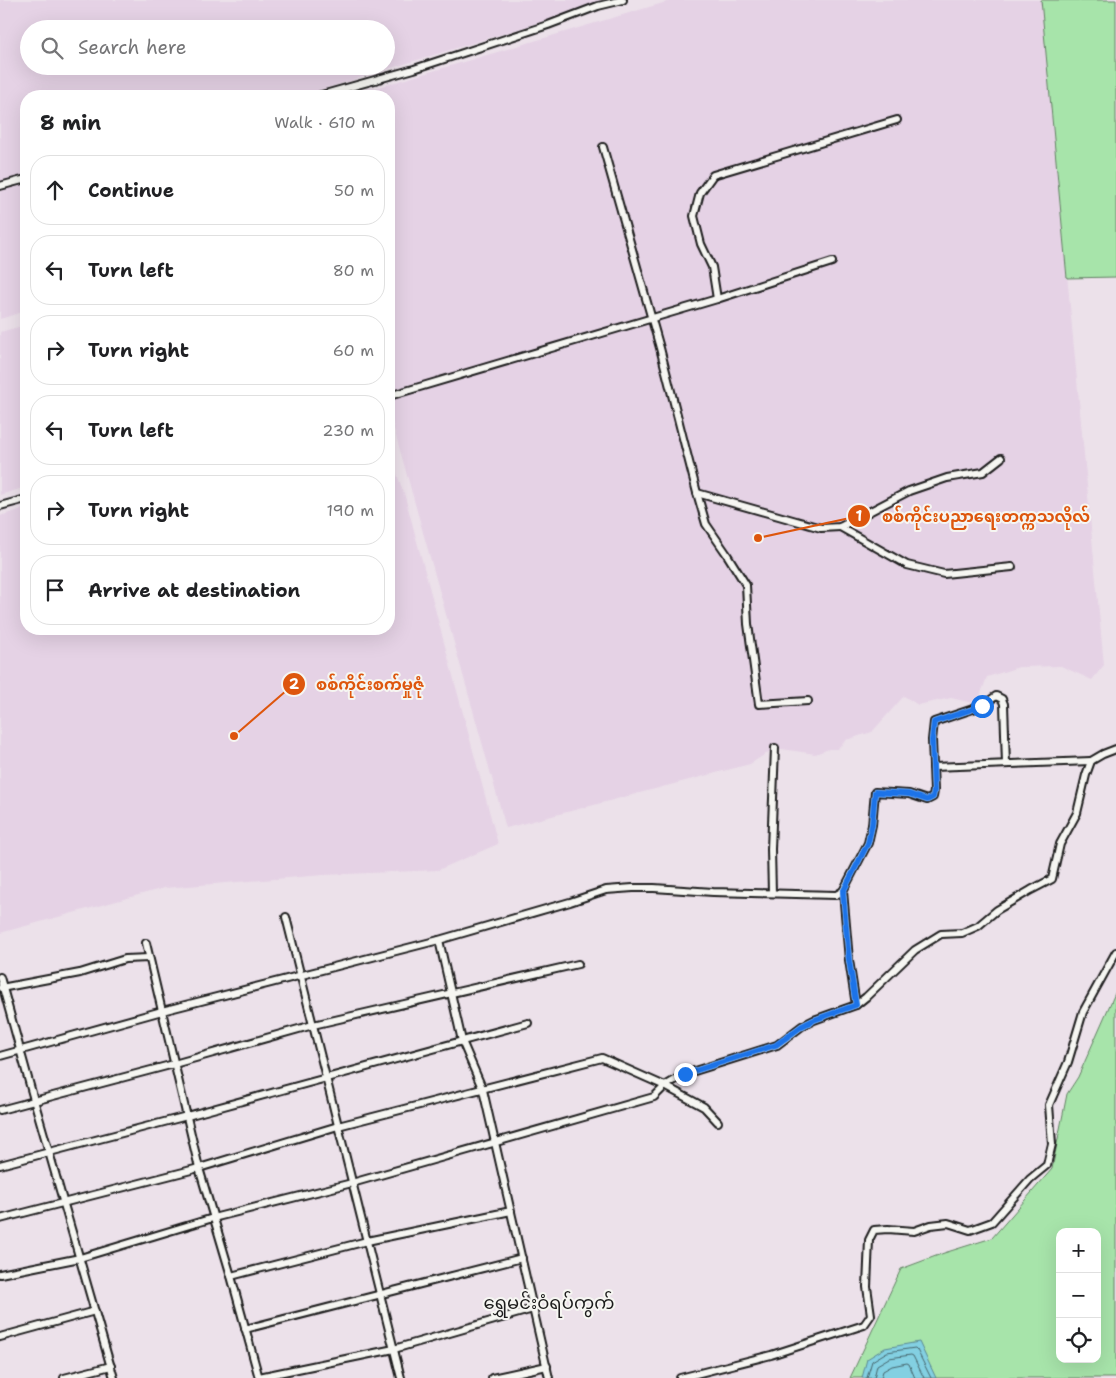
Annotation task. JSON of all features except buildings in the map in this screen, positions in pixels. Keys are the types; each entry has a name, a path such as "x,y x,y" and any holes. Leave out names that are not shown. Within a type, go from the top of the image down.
{"street":[{"path":"395,74 548,25 598,6 623,0"},
{"path":"339,90 393,75"},
{"path":"717,299 712,266 701,244 694,216 700,193 713,175 897,120"},
{"path":"603,147 706,524 746,585 748,624 759,704 808,701"},
{"path":"0,186 20,181"},
{"path":"395,394 717,299 832,262"},
{"path":"697,493 821,528 840,526 909,490 947,478 983,472 1001,458"},
{"path":"0,506 20,501"},
{"path":"840,526 907,564 944,574 1012,567"},
{"path":"856,1005 849,960 843,892 868,843 872,825 875,792 909,794 927,800 933,797 932,740 934,722 982,706 996,696 1002,699 1004,704 1006,764"},
{"path":"772,893 771,849 775,748"},
{"path":"933,767 1091,762 1103,754 1116,749"},
{"path":"0,1274 80,1258 213,1218 352,1183 654,1097 665,1086 685,1074 776,1045 802,1026 814,1020 856,1005 915,950 941,934 962,933 978,926 997,910 1052,879 1060,844 1077,813 1091,762"},
{"path":"0,1056 162,1011 439,940 606,890 654,888 712,892 836,895 843,892"},
{"path":"286,917 401,1378"},
{"path":"439,940 462,1041 483,1090 549,1378"},
{"path":"146,943 199,1168 259,1377 394,1349 534,1309"},
{"path":"680,1378 771,1355 864,1326 871,1315 867,1287 869,1240 874,1230 914,1231 931,1225 948,1223 970,1230 992,1222 1030,1179 1047,1165 1052,1144 1049,1104 1068,1062 1083,1012 1116,952"},
{"path":"2,988 80,973 125,959 149,958"},
{"path":"0,1110 313,1025 578,964"},
{"path":"0,977 114,1378"},
{"path":"0,1165 326,1079 528,1023"},
{"path":"0,1220 199,1168 338,1126 602,1058 665,1086 704,1107 718,1122"},
{"path":"231,1276 367,1241 511,1211"},
{"path":"245,1329 522,1258"},
{"path":"0,1337 95,1311"},
{"path":"64,1378 111,1366"},
{"path":"492,1378 546,1366"}],"shaded area":[{"path":"0,0 613,0 395,67 395,20 20,20 20,75 368,75 320,90 20,90 20,313 0,319"},
{"path":"673,0 1041,0 1104,665 1092,680 1061,666 1019,667 987,677 977,704 951,698 918,705 904,696 872,732 846,740 837,749 829,749 815,754 775,748 750,764 506,828 395,432 395,90 368,90"},
{"path":"20,327 20,489 0,495 0,332"},
{"path":"395,470 404,493 498,844 438,870 323,875 164,888 0,933 0,516 20,510 20,635 395,635"}],"green space":[{"path":"1041,0 1116,0 1116,277 1067,278"},
{"path":"1116,991 1116,1378 850,1378 901,1269 992,1238 1052,1169 1067,1094 1078,1077"}],"water":[{"path":"919,1342 936,1378 862,1378 867,1359 885,1348"}],"place":[{"name":"စစ်ကိုင်းပညာရေးတက္ကသလိုလ်","path":"758,538"},
{"name":"စစ်ကိုင်းစက်မှုဇုံ","path":"234,736"}],"district":[{"name":"ရွှေမင်းဝံရပ်ကွက်","path":"549,1303"}],"route":[{"path":"685,1074 776,1045 802,1026 814,1020 856,1005 849,960 843,892 868,843 872,825 875,792 909,794 927,800 933,797 932,740 934,722 982,706"}]}
